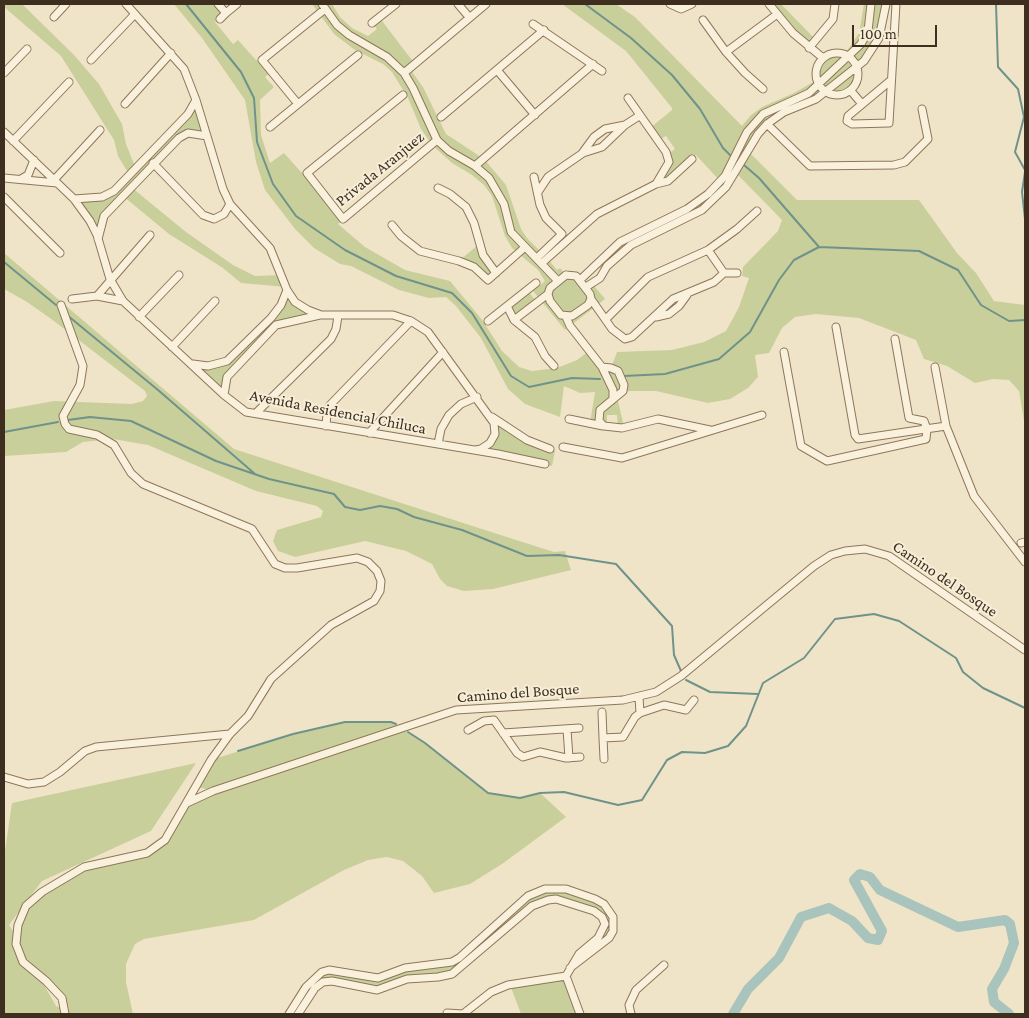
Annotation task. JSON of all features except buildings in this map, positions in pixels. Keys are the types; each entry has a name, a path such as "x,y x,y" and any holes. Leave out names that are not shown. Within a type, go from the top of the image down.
{"street":[{"path":"54,16 66,4"},
{"path":"126,4 184,69 196,100 223,189 230,204 264,240 282,273 288,290 296,302 308,310 321,315"},
{"path":"218,4 226,13"},
{"path":"220,19 237,4"},
{"path":"372,23 396,4"},
{"path":"458,4 469,17"},
{"path":"404,73 486,4"},
{"path":"670,4 681,9 692,4"},
{"path":"769,4 776,15 809,48 823,58"},
{"path":"809,48 834,19 835,4"},
{"path":"582,279 629,236 687,209 708,194 725,176 752,126 762,114 809,93 850,57 861,44 868,30 871,4"},
{"path":"588,285 600,278 607,266 631,245 689,218 714,200 736,173 759,132 767,124 784,112 816,99 869,56 879,38 886,4"},
{"path":"890,81 848,116 847,120 852,124 889,123 896,4"},
{"path":"298,104 262,60 324,6 337,25 349,35 388,58 404,73 437,140 449,151 475,166 489,178 499,192 511,232 558,282"},
{"path":"91,60 135,14"},
{"path":"726,52 776,15"},
{"path":"703,20 726,52 763,89"},
{"path":"534,24 602,71"},
{"path":"441,117 544,30"},
{"path":"4,73 26,49"},
{"path":"841,53 850,57 858,66 859,77 851,91 836,96 826,92 819,86 816,76 817,67 823,58 841,53"},
{"path":"124,104 171,54"},
{"path":"270,127 358,55"},
{"path":"475,166 593,64"},
{"path":"497,70 535,115"},
{"path":"13,141 69,82"},
{"path":"851,91 862,104"},
{"name":"Privada Aranjuez","path":"403,95 307,173 343,219 437,140"},
{"path":"628,98 667,154 669,162 656,184"},
{"path":"74,199 102,197 114,191 188,114 196,100"},
{"path":"767,124 810,166 894,165 905,162 928,140 922,110"},
{"path":"538,192 548,177 583,153 602,147 625,125 640,116"},
{"path":"583,153 594,137 605,129 625,125"},
{"path":"752,126 759,132"},
{"path":"4,178 56,181 100,130"},
{"name":"Avenida Residencial Chiluca","path":"4,132 74,199 90,221 98,239 110,279 123,301 224,395 246,412 545,464"},
{"path":"98,239 104,216 179,138 188,133 207,136"},
{"path":"539,261 606,208 656,184 668,181 692,159"},
{"path":"21,180 28,175 34,160"},
{"path":"153,163 203,215 214,219 224,214 230,204"},
{"path":"534,177 546,218 561,232 578,232"},
{"path":"438,188 450,194 466,207 474,223 480,247 488,264 496,273"},
{"path":"4,197 60,253"},
{"path":"606,319 648,277 659,270 708,250 737,229 757,210"},
{"path":"392,224 401,236 420,251 454,259 480,272 488,280 524,248"},
{"path":"539,261 561,236 561,232"},
{"path":"97,296 150,235"},
{"path":"708,250 724,273"},
{"path":"601,261 607,266"},
{"path":"480,272 488,264"},
{"path":"613,399 613,390 602,368 566,317 561,315 550,301 548,294 550,288 566,275 582,279 588,285 591,299 619,336 625,339 632,337 656,317 673,299 687,295 714,282 724,273 737,273"},
{"path":"139,317 179,274"},
{"path":"488,321 536,282"},
{"path":"192,364 208,366 227,362 271,318 281,305 288,290"},
{"path":"527,290 536,301"},
{"path":"514,320 536,301 548,294"},
{"path":"72,299 97,296 123,301"},
{"path":"566,317 572,316 588,304 591,299"},
{"path":"172,347 215,301"},
{"path":"61,305 83,366 80,385 63,416 64,424 70,429 97,435 114,445 131,472 143,484 252,529 275,564 285,568 297,568 357,558 368,562 377,571 381,581 380,591 374,601 331,625 278,670 248,716 230,734 211,760 165,840 156,848 134,856 84,867 42,892 26,906 18,925 16,944 23,962 46,981 62,998 65,1014"},
{"path":"507,306 514,320 535,337 554,366"},
{"path":"224,395 227,377 276,325 321,315 393,315 411,322 428,332 489,414 494,423 495,434 490,443 481,449 470,450"},
{"path":"256,413 331,339 336,329 338,316"},
{"path":"326,426 330,405 411,322"},
{"path":"836,327 855,436 858,439 946,426"},
{"path":"784,352 802,446 827,461 922,441 927,436 927,429 922,420 911,420 909,418 894,339"},
{"path":"369,434 443,352"},
{"path":"935,367 946,426 974,496 1025,562"},
{"path":"602,368 611,368 618,371 623,380 623,392 600,410 599,421 604,426"},
{"path":"438,444 441,429 449,415 461,404 476,397"},
{"path":"489,414 527,440 550,449"},
{"path":"562,447 622,458 762,415"},
{"path":"569,419 622,428 658,419 710,430"},
{"name":"Camino del Bosque","path":"186,804 213,791 456,710 639,698 668,686 814,566 831,555 855,549 878,551 896,560 1025,650"},
{"path":"639,698 640,713"},
{"path":"603,738 622,737 635,717 640,713 664,705 686,710 694,700"},
{"path":"483,707 484,721"},
{"path":"493,707 494,720 517,753 523,757 540,752 569,758 580,757"},
{"path":"602,712 604,759"},
{"path":"468,730 484,721 494,720"},
{"path":"502,733 579,728"},
{"path":"567,729 569,758"},
{"path":"4,777 28,784 44,782 60,772 85,750 96,747 230,734"},
{"path":"195,787 213,791"},
{"path":"289,1014 306,987 322,972 329,970 378,978 406,968 452,962 459,958 528,896 545,889 566,889 596,899 604,904 613,917 613,931 609,938 570,968"},
{"path":"298,1014 315,988 322,982 332,981 377,990 407,979 438,978 452,974 532,906 556,899 594,911 602,917 605,924 598,938 579,954 566,976 580,1014"},
{"path":"631,1014 629,1005 636,990 664,965"},
{"path":"447,1013 463,1014 491,992 508,985 566,976"}],"green space":[{"path":"4,4 22,4 74,55 99,84 122,124 126,144 136,169 196,100 207,136 188,133 131,187 186,232 233,265 255,276 283,275 286,287 241,283 223,268 169,234 123,196 104,216 98,239 74,199 102,197 130,176 118,156 114,140 61,56 4,7"},
{"path":"174,4 218,4 226,13 215,22 233,44 238,40 256,60 262,60 271,72 265,77 274,87 260,100 261,135 270,163 284,153 301,172 307,173 343,219 338,224 365,247 405,270 450,281 483,321 502,351 519,367 532,371 557,368 577,360 589,351 602,367 611,368 617,352 672,350 704,342 726,331 739,307 749,278 742,276 743,267 778,231 782,220 736,173 713,200 640,240 603,271 598,265 612,248 687,209 720,181 696,155 680,171 658,183 663,174 668,154 675,149 666,136 659,140 650,128 672,108 626,51 562,4 616,4 635,17 742,126 751,115 762,107 794,93 817,80 817,67 823,58 831,54 845,54 859,33 864,4 886,4 879,38 858,66 859,77 855,87 846,94 836,95 826,92 774,118 748,151 797,200 919,200 957,253 976,273 994,301 1025,305 1025,427 1019,391 1009,380 993,379 975,383 947,366 924,359 916,340 859,318 816,314 795,317 782,328 769,353 755,355 758,377 748,388 730,399 708,403 656,391 623,391 617,397 624,427 618,428 617,415 607,415 607,427 590,423 595,392 580,393 564,386 560,417 525,404 508,389 481,338 456,306 446,297 429,298 399,290 351,266 340,264 314,248 295,229 265,190 256,162 245,100 202,38"},
{"path":"312,4 332,4 340,17 352,28 368,36 377,29 372,23 379,17 415,64 410,69 423,87 446,134 484,159 506,185 521,229 527,238 542,253 565,234 571,235 548,259 557,270 560,268 566,275 571,275 585,287 591,282 605,299 565,330 533,291 545,281 538,270 512,248 505,236 492,196 484,185 452,163 432,145 421,129 408,98 392,72 383,64 355,50 334,34"},
{"path":"771,4 781,4 816,40 809,48"},
{"path":"479,244 496,273 488,280 459,261"},
{"path":"4,253 234,449 554,552 565,551 571,570 493,589 464,591 447,586 440,579 432,564 406,551 365,541 295,557 278,551 273,541 277,530 321,517 323,511 317,506 256,491 148,445 113,439 83,442 66,452 4,456 4,410 54,401 132,404 143,401 147,396 145,391 54,321 4,289"},
{"path":"287,290 296,302 321,315 276,325 227,377 224,395 192,364 227,361 271,318"},
{"path":"527,290 536,301 514,320 507,306"},
{"path":"489,414 527,440 555,451 552,466 481,449 495,434"},
{"path":"345,722 391,722 425,743 488,793 520,798 540,793 566,817 502,864 470,884 434,893 422,876 403,861 387,857 368,860 344,870 254,920 144,939 135,944 126,964 126,982 133,1014 4,1014 4,857 12,803 196,763 151,831 42,881 9,925 17,938 26,906 84,867 156,848 186,804 212,790 195,787 211,760 293,734","holes":["39,976 62,998 65,1010 56,1006"]},
{"path":"535,892 575,892 609,910 613,931 586,956 602,932 602,917 567,901 540,902 458,970 416,977 385,987 323,982 298,1014 289,1014 322,972 368,978 406,968 452,961"},
{"path":"566,976 580,1014 521,1014 510,985"}],"waterway":[{"path":"186,4 241,72 254,98 257,142 273,184 296,216 345,250 396,276 452,293 472,313 511,376 529,387 572,378 600,379"},
{"path":"585,4 631,38 672,75 700,109 723,148 731,156"},
{"path":"996,4 998,67 1018,89 1024,117 1015,152 1025,170"},
{"path":"744,165 759,178 819,247"},
{"path":"1025,172 1022,192 1025,219"},
{"path":"624,376 665,374 719,359 750,332 779,280 794,260 819,247 919,251 958,270 981,305 1009,321 1025,320"},
{"path":"4,262 56,305"},
{"path":"67,315 255,474"},
{"path":"68,420 90,417 131,421 216,461 269,479 334,494 345,507 360,510 380,506 397,509 414,517 462,530 527,556 559,555 616,564 672,626 674,655 681,671"},
{"path":"4,432 58,422"},
{"path":"408,732 425,743 488,793 520,798 540,793 564,792 618,805 642,800 667,760 682,752 705,753 728,746 746,726 763,683 804,658 835,619 874,614 899,621 956,658 963,672 983,688 1025,708"},
{"path":"686,680 710,692 758,694"},
{"path":"238,751 293,734 345,722 391,722 396,724"},
{"path":"733,1014 748,989 779,958 801,917 829,908 852,921 868,938 878,940 882,931 854,880 860,874 870,877 880,890 958,927 1005,920 1010,924 1014,943 1004,969 992,989 994,1002 1009,1014"}]}
